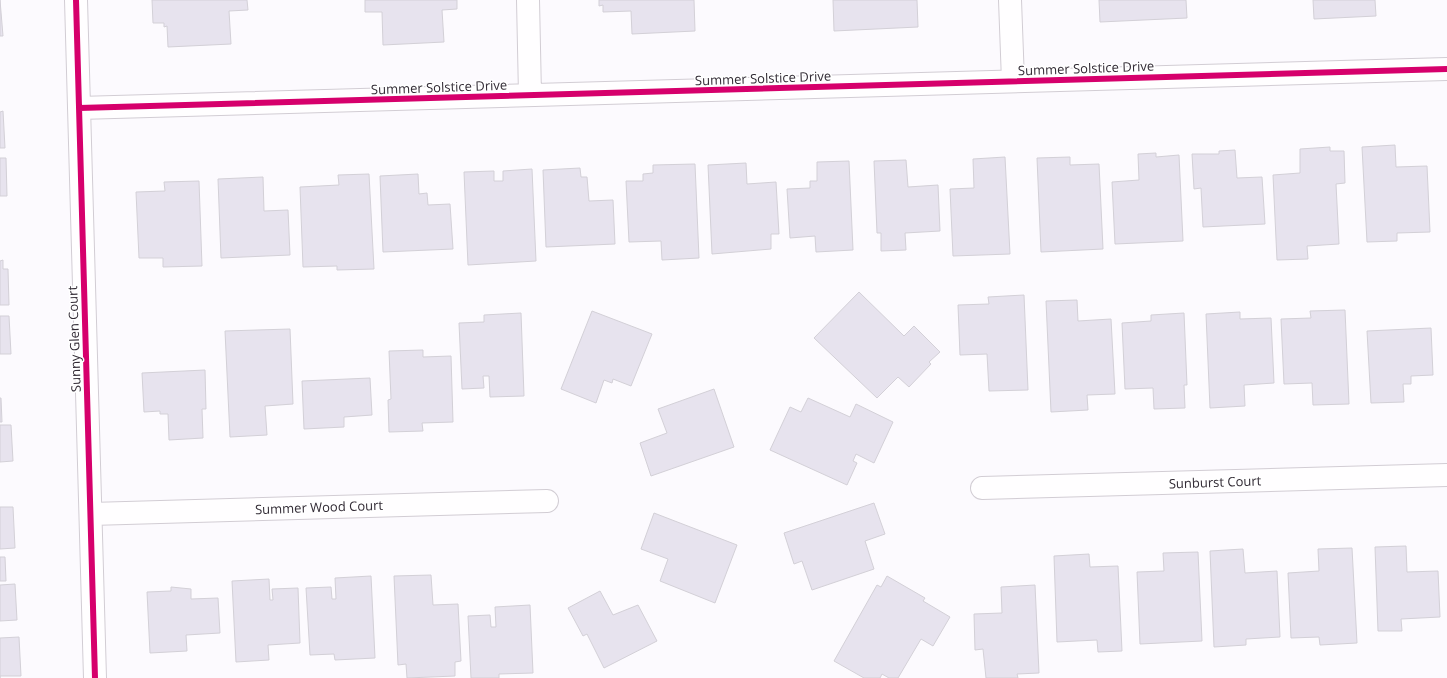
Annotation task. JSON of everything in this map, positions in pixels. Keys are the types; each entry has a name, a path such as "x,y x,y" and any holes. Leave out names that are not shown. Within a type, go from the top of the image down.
{"street":[{"name":"Sunny Glen Court","path":"76,0 95,678"},
{"path":"528,0 530,95"},
{"path":"1010,0 1013,82"},
{"name":"Summer Solstice Drive","path":"79,108 1447,69"},
{"name":"Sunburst Court","path":"982,488 1447,475"},
{"name":"Summer Wood Court","path":"91,514 547,501"}],"building":[{"path":"0,0 3,36 0,36"},
{"path":"152,0 247,0 248,10 229,11 231,44 168,47 167,26 164,27 164,23 153,23"},
{"path":"365,0 457,0 457,9 442,10 444,42 383,45 382,12 365,12"},
{"path":"599,0 694,0 695,31 632,34 631,11 603,12 603,5 599,6"},
{"path":"833,0 917,0 918,27 834,31"},
{"path":"1099,0 1186,0 1187,18 1100,22"},
{"path":"1313,0 1375,0 1376,16 1314,19"},
{"path":"3,111 5,148 0,148 0,112"},
{"path":"1395,145 1396,167 1427,166 1430,232 1397,233 1397,241 1367,242 1362,147"},
{"path":"1330,147 1330,151 1344,151 1345,183 1336,184 1339,244 1307,246 1308,259 1277,260 1273,175 1300,173 1300,149"},
{"path":"1235,150 1237,178 1262,177 1265,224 1203,227 1201,188 1194,189 1192,154 1219,154 1219,151"},
{"path":"1156,153 1156,157 1179,155 1183,241 1115,244 1112,182 1139,180 1138,154"},
{"path":"1005,157 1010,254 953,256 950,189 974,188 973,159"},
{"path":"1070,157 1070,165 1099,164 1103,249 1041,252 1037,158"},
{"path":"0,158 6,158 7,196 0,196"},
{"path":"906,160 908,187 938,185 940,231 905,233 906,250 881,251 881,233 877,233 874,161"},
{"path":"849,161 853,250 816,252 815,236 790,238 787,189 810,188 810,181 817,181 817,162"},
{"path":"746,163 747,184 776,182 779,234 771,234 771,249 712,254 708,165"},
{"path":"695,164 699,258 662,260 661,241 629,242 626,181 643,181 643,174 653,173 653,165"},
{"path":"580,168 581,177 587,177 589,201 613,200 615,244 546,247 543,170"},
{"path":"532,169 536,261 468,265 464,172 494,171 494,181 503,181 503,171"},
{"path":"369,174 374,269 337,270 337,266 303,267 300,187 339,185 338,175"},
{"path":"418,174 419,194 427,193 428,205 450,204 453,249 383,252 380,176"},
{"path":"263,177 264,211 288,210 290,255 221,258 218,179"},
{"path":"199,181 202,266 163,267 163,258 139,258 136,192 165,191 164,182"},
{"path":"3,260 3,269 8,269 9,305 0,305 0,261"},
{"path":"859,292 904,336 914,326 940,352 929,362 931,364 909,387 898,377 877,398 814,338"},
{"path":"1024,295 1028,390 989,391 987,354 960,355 958,305 989,304 988,297"},
{"path":"1077,300 1078,321 1111,319 1115,394 1087,395 1088,410 1051,412 1046,301"},
{"path":"1345,310 1349,404 1313,405 1312,383 1284,384 1281,319 1311,318 1310,311"},
{"path":"592,311 652,334 631,386 613,379 612,383 604,380 596,403 561,389"},
{"path":"1240,312 1240,319 1271,318 1274,383 1244,385 1245,406 1210,408 1206,314"},
{"path":"521,313 524,396 490,397 489,376 483,376 484,388 462,389 459,323 484,322 484,315"},
{"path":"1184,313 1187,385 1184,385 1185,408 1154,409 1153,388 1125,389 1122,323 1151,321 1151,315"},
{"path":"0,316 9,316 11,354 0,354"},
{"path":"1431,328 1433,375 1411,376 1411,384 1403,384 1404,402 1371,403 1367,331"},
{"path":"290,329 293,404 265,406 267,435 230,437 225,331"},
{"path":"423,350 423,357 451,356 453,422 422,423 423,431 389,432 388,400 391,399 389,351"},
{"path":"205,370 206,409 202,409 203,438 169,440 168,414 160,414 160,411 144,412 142,373"},
{"path":"370,378 372,415 344,417 344,427 304,429 302,381"},
{"path":"714,389 734,447 651,476 640,443 667,433 658,409"},
{"path":"1,398 2,422 0,422"},
{"path":"808,398 850,417 856,404 893,422 874,463 856,454 853,461 857,463 847,485 770,450 790,407 801,412"},
{"path":"0,425 11,425 13,461 0,462"},
{"path":"874,503 885,534 865,541 874,569 812,590 802,561 794,564 784,533"},
{"path":"0,507 13,507 15,548 0,549"},
{"path":"654,513 737,545 715,603 660,581 668,559 641,549"},
{"path":"1406,546 1407,572 1438,571 1440,617 1401,619 1402,631 1378,631 1375,547"},
{"path":"1352,548 1357,643 1320,645 1319,637 1291,638 1288,573 1319,571 1318,549"},
{"path":"1243,549 1245,573 1277,571 1280,637 1246,639 1246,645 1214,647 1210,551"},
{"path":"1198,552 1202,641 1140,644 1137,572 1164,571 1163,553"},
{"path":"1089,554 1090,567 1118,566 1122,651 1098,652 1097,640 1057,642 1054,556"},
{"path":"0,557 5,557 6,581 0,581"},
{"path":"431,575 433,605 458,604 461,661 455,662 455,676 407,678 406,664 398,665 394,576"},
{"path":"371,576 375,658 335,660 334,654 310,655 306,588 331,587 332,599 336,599 335,578"},
{"path":"887,576 925,598 923,601 950,617 933,646 921,639 898,678 889,678 882,674 880,678 864,678 834,661 877,585 881,587"},
{"path":"269,579 270,600 273,600 272,589 298,588 300,643 268,645 269,660 236,662 232,581"},
{"path":"15,584 17,620 0,621 0,585"},
{"path":"1035,585 1039,673 1017,674 1018,678 986,678 983,649 975,650 974,614 1002,613 1001,587"},
{"path":"171,587 191,589 191,599 218,598 220,633 186,635 187,651 150,653 147,592 171,591"},
{"path":"600,591 613,615 638,605 657,641 604,668 587,634 583,636 568,608"},
{"path":"530,605 533,673 499,674 499,678 471,678 468,616 490,615 491,627 496,627 495,607"},
{"path":"19,637 21,676 0,676 0,638"}],"cycle path":[{"path":"76,0 95,678"},
{"path":"79,108 1447,69"}]}
